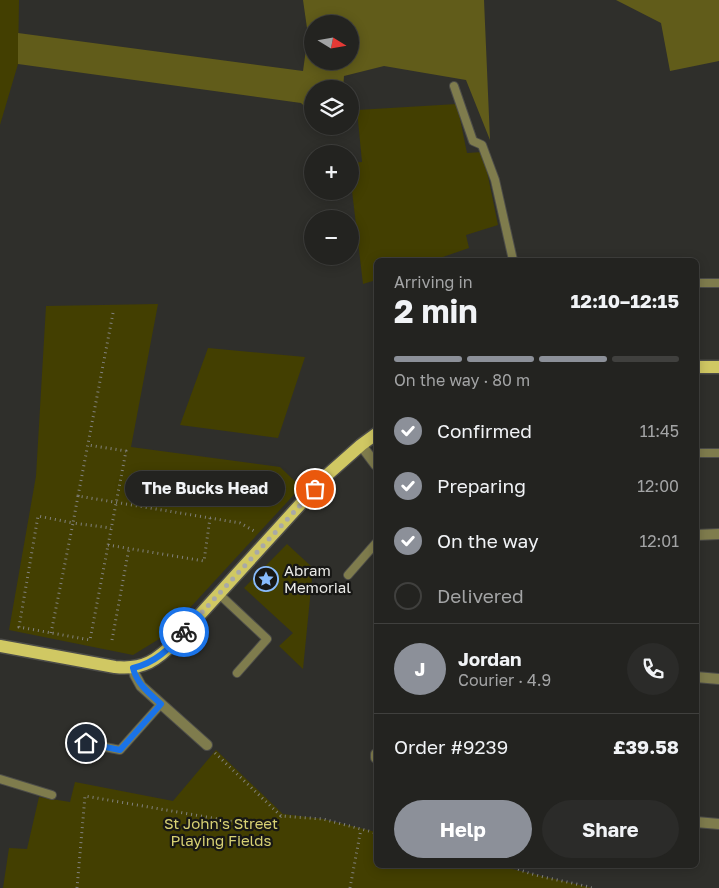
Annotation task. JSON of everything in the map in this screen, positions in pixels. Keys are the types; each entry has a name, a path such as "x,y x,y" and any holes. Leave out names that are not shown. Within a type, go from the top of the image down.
{"main road":[{"path":"699,367 719,367"},
{"path":"0,646 106,666 133,668 147,664 164,653 326,476 374,435"}],"street":[{"path":"361,445 374,462"},
{"path":"699,535 719,534"},
{"path":"133,668 134,675 141,686 207,745"},
{"path":"699,677 719,679"},
{"path":"699,822 719,824"}],"lane":[{"path":"454,86 473,141 482,145 495,180 513,258"},
{"path":"699,283 719,283"},
{"path":"699,453 719,453"},
{"path":"348,575 374,545"},
{"path":"219,594 267,639 237,673"},
{"path":"86,743 120,750 161,704"},
{"path":"0,778 52,795"}],"path":[{"path":"51,633 113,313"},
{"path":"88,445 126,451 90,640 19,627 38,516 111,528"},
{"path":"78,496 240,523 270,539"},
{"path":"108,545 204,561 210,518"},
{"path":"112,640 129,548"},
{"path":"207,745 281,816 323,819 374,832"},
{"path":"77,888 85,796 270,828 281,816"},
{"path":"350,888 362,829"},
{"path":"518,868 592,888"}],"green space":[{"path":"0,0 19,0 18,64 0,125"},
{"path":"457,104 467,153 483,152 498,225 466,235 469,248 440,258 374,258 374,281 363,284 359,250 359,210 354,210 353,200 359,200 359,162 362,162 359,110"},
{"path":"158,304 131,447 280,467 301,487 164,636 133,655 9,630 36,476 46,306"},
{"path":"208,348 305,357 278,438 180,425"},
{"path":"287,544 313,568 303,669 279,646 293,633 244,588"},
{"name":"St John's Street Playing Fields","path":"216,750 283,814 323,819 374,832 374,868 508,868 592,888 3,888 9,848 27,849 39,797 70,802 75,782 173,801"}],"shaded area":[{"path":"303,0 484,0 490,140 466,80 384,66 344,76 344,80 304,80 304,106 301,103 18,64 18,33 303,71 304,64 304,70 359,70 359,15 305,15"},
{"path":"616,0 719,0 719,61 670,71 661,23"}],"way so far":[{"path":"184,632 315,489"}],"place":[{"name":"The Bucks Head","path":"315,489"},
{"name":"Abram Memorial","path":"266,579"}],"route":[{"path":"86,743 120,750 161,704 137,681 133,668 147,664 160,656 184,632"}]}
